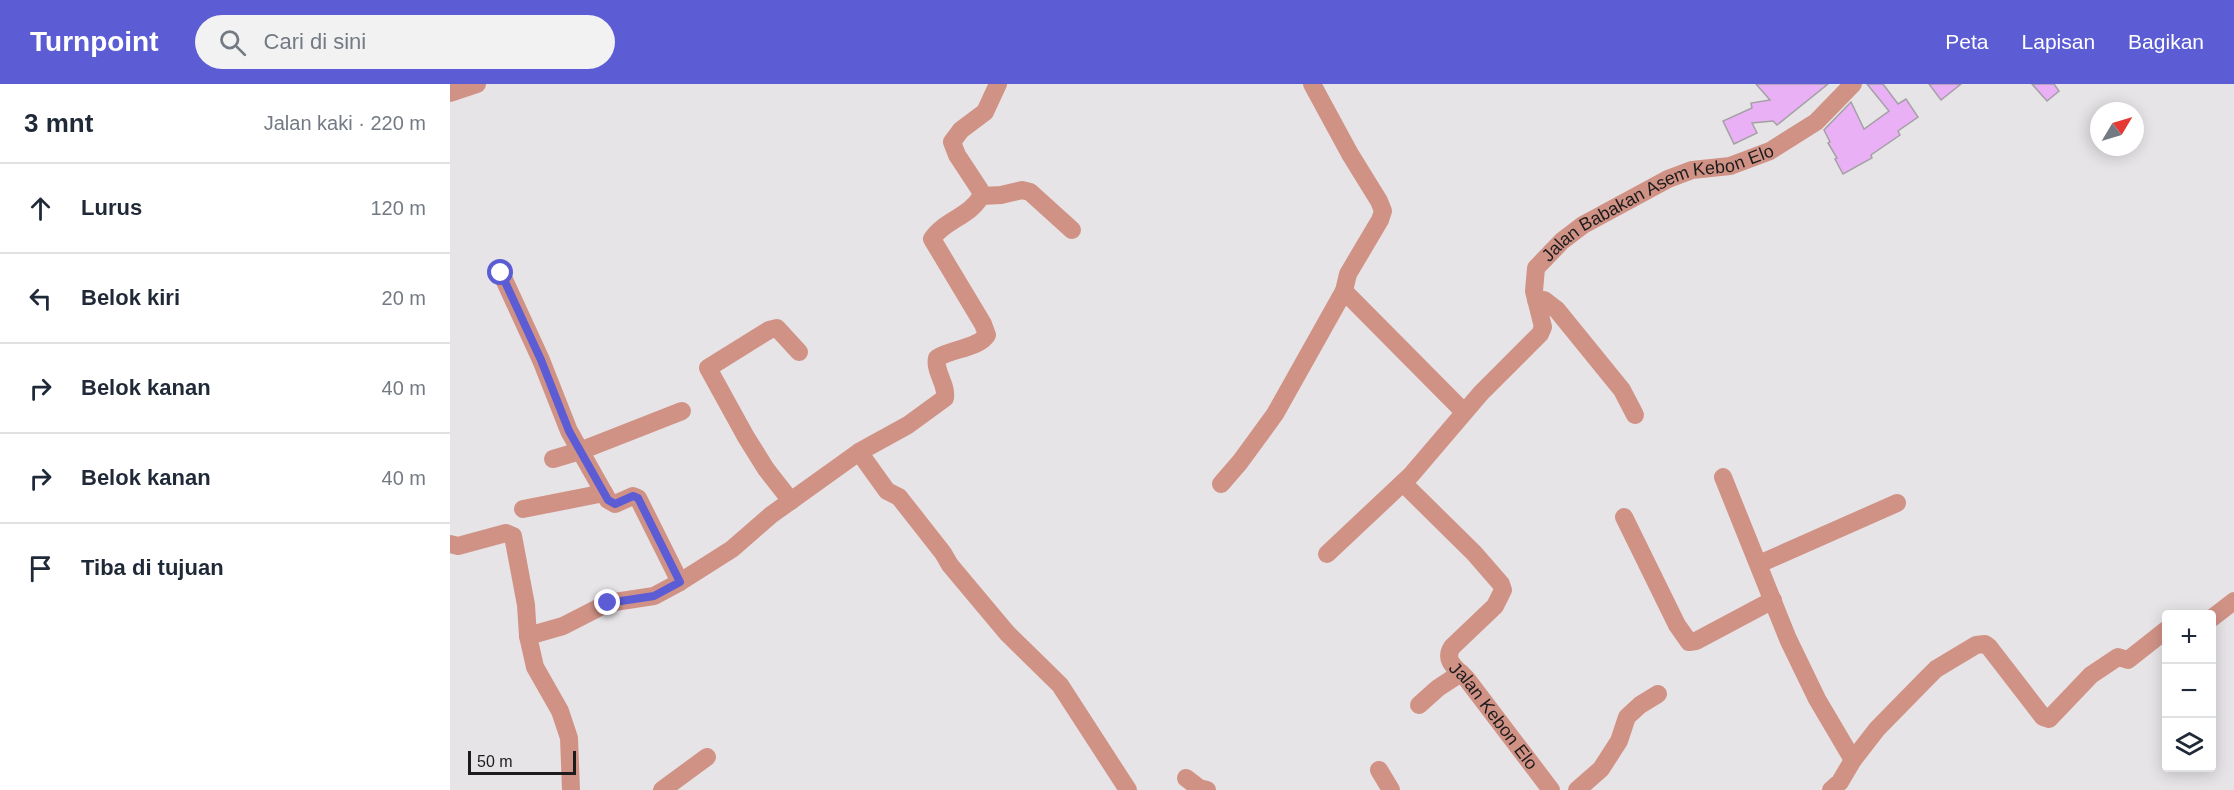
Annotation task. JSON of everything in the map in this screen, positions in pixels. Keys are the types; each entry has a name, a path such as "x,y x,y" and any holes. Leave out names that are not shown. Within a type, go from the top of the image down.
{"street":[{"path":"450,93 477,84"},
{"path":"981,195 957,155 952,142 961,130 985,112 998,84"},
{"path":"1221,484 1275,414 1344,291 1348,274 1383,212 1374,190 1350,154 1312,84"},
{"name":"Jalan Babakan Asem Kebon Elo","path":"1327,554 1403,483 1464,412 1540,334 1543,327 1536,300 1534,278 1536,268 1562,241 1583,225 1635,196 1692,170 1730,166 1770,151 1816,122 1850,85"},
{"path":"981,195 1001,195 1022,190 1030,192 1072,230"},
{"path":"528,636 563,626 608,603 654,596 680,582 732,549 754,528 859,452 940,404 945,398 946,391 936,366 937,358 958,348 980,342 987,335 983,324 932,239 936,233 970,209 981,195"},
{"path":"501,273 541,360 569,431 604,494 615,504 633,496 638,498 680,582"},
{"path":"1344,291 1464,412"},
{"path":"1536,300 1544,300 1557,310 1622,390 1635,415"},
{"path":"791,501 766,469 746,437 708,368 769,330 777,328 799,352"},
{"path":"553,459 580,451 682,411"},
{"path":"859,452 887,491 899,497 950,565 1007,633 1060,685 1128,790"},
{"path":"1723,477 1788,639 1817,699 1853,760"},
{"name":"Jalan Kebon Elo","path":"1403,483 1474,553 1501,584 1503,590 1495,606 1449,651 1451,665 1461,673 1551,790"},
{"path":"523,509 604,494"},
{"path":"1759,564 1897,503"},
{"path":"1624,517 1677,625 1689,642 1692,643 1773,600"},
{"path":"450,544 458,546 506,532 513,536 535,667 560,711 569,738 571,790"},
{"path":"2216,614 2234,601"},
{"path":"1831,790 1840,782 1853,760 1877,729 1936,669 1976,645 1985,644 1989,647 2043,717 2049,719 2091,675 2118,657 2128,660 2162,633"},
{"path":"1419,705 1438,688 1461,673"},
{"path":"1576,790 1601,769 1619,741 1627,717 1640,705 1658,694"},
{"path":"662,790 707,757"},
{"path":"1379,770 1391,790"},
{"path":"1186,778 1199,788 1207,790"}],"building":[{"path":"1756,84 1828,84 1777,125 1773,121 1752,123 1757,133 1734,144 1723,121 1752,108 1751,103 1770,100"},
{"path":"1867,84 1883,84 1898,104 1906,99 1918,117 1898,131 1900,135 1871,155 1872,158 1843,174 1824,130 1851,102 1864,129 1889,111"},
{"path":"1929,84 1961,84 1941,100"},
{"path":"2032,84 2054,84 2059,91 2047,101"}],"route":[{"path":"501,273 541,360 569,431 608,500 615,504 633,496 638,498 680,582 654,596 608,603"}]}
